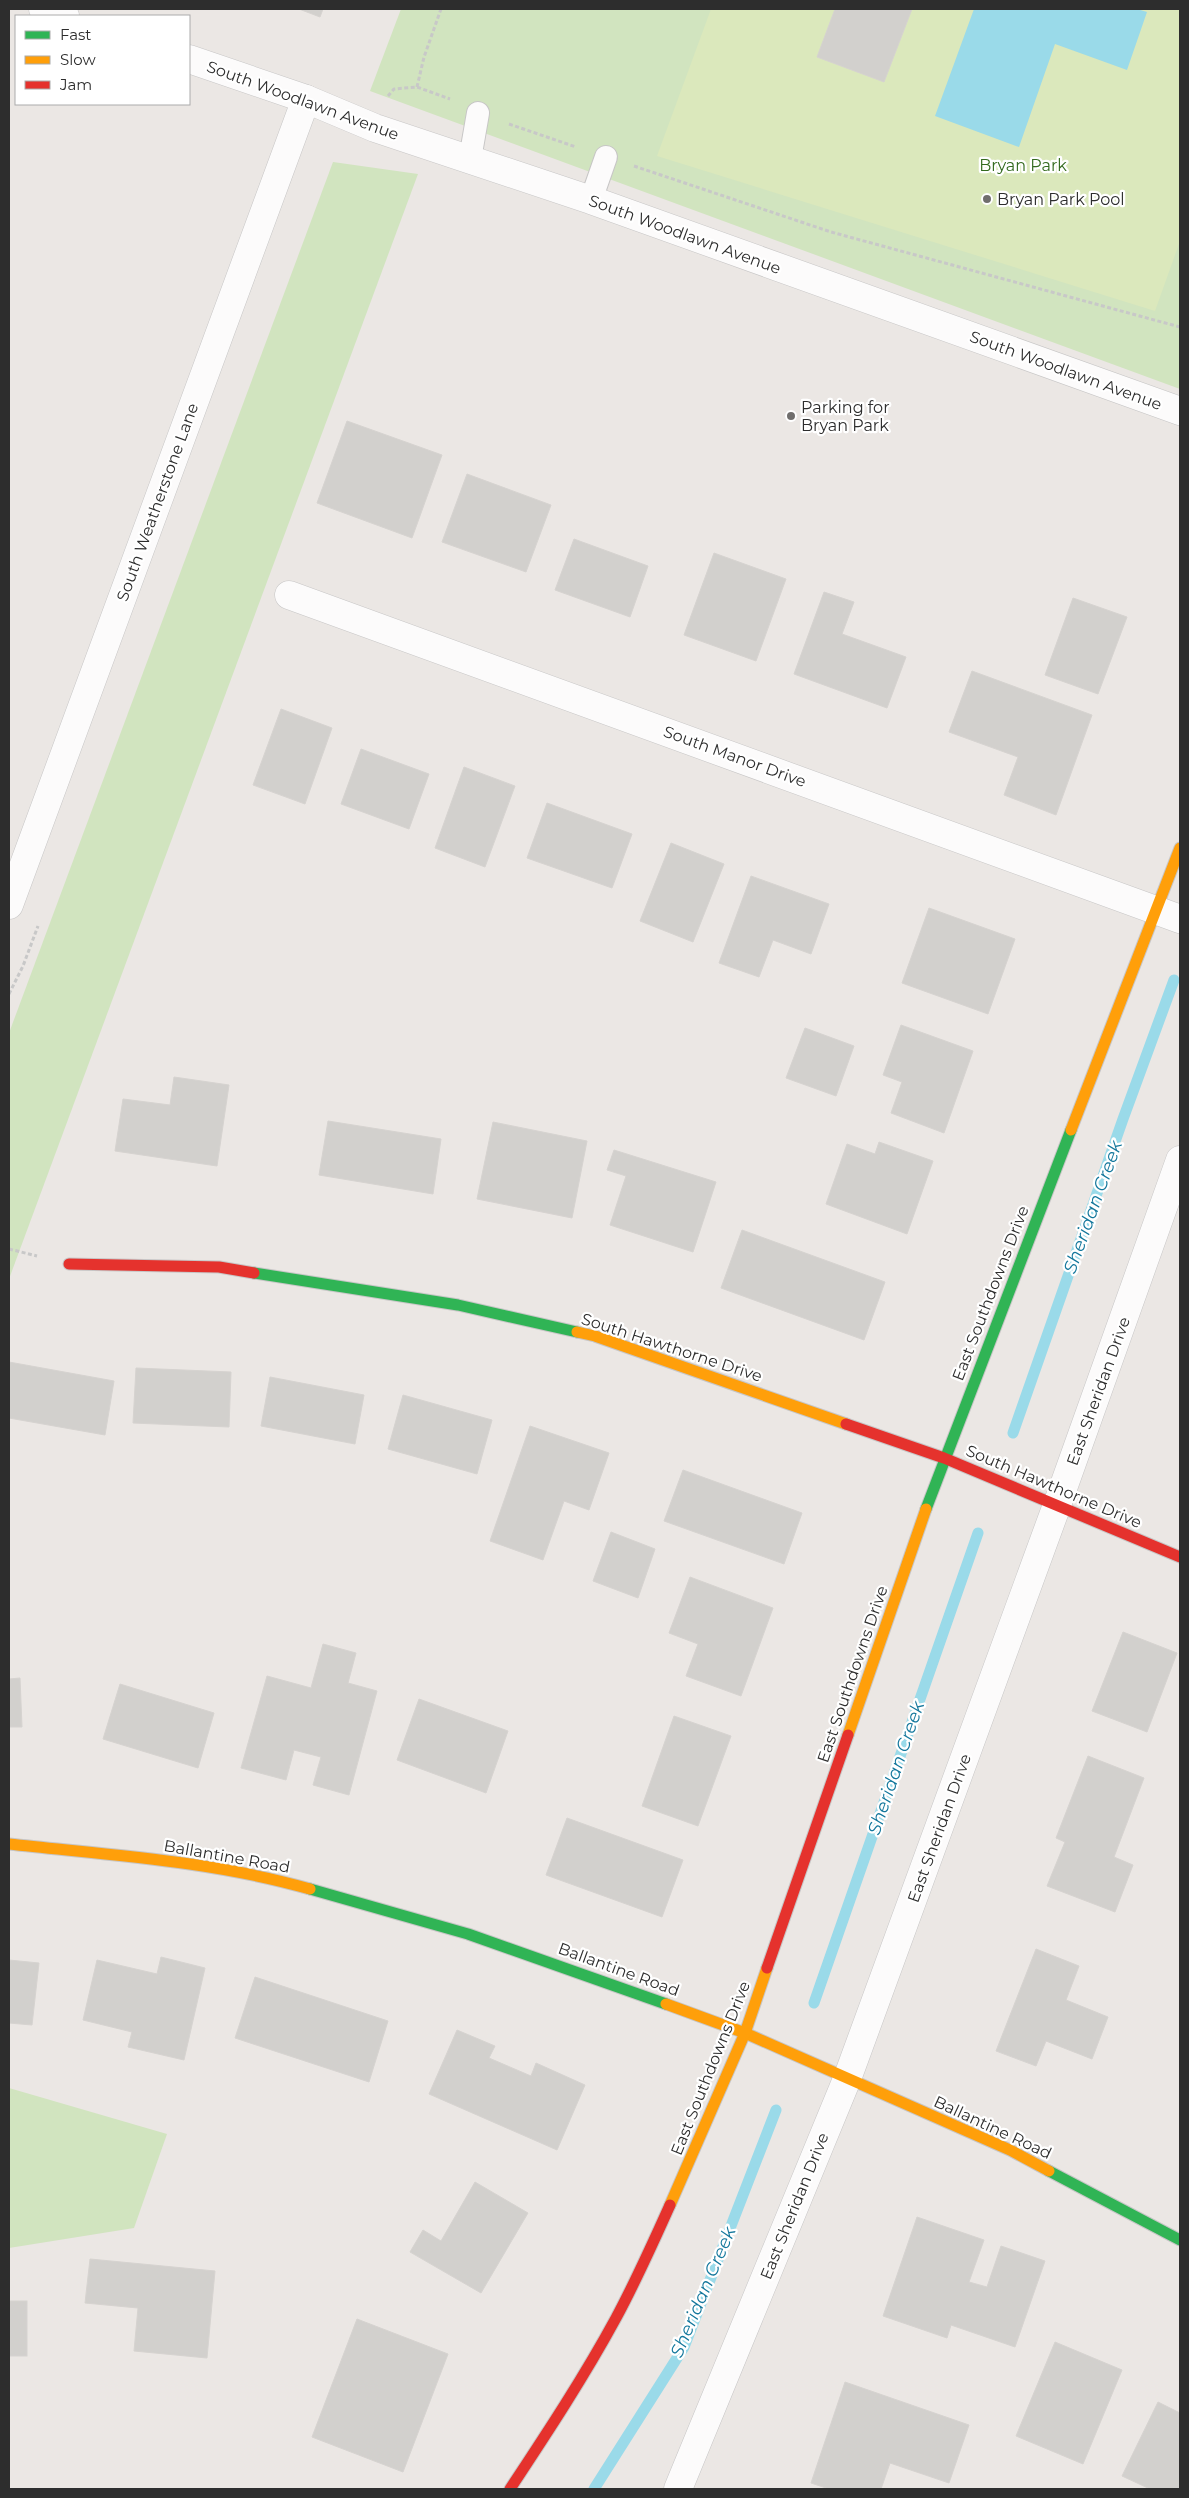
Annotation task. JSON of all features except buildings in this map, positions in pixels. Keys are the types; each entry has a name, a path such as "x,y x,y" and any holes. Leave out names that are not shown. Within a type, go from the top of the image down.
{"street":[{"path":"44,9 62,15"},
{"name":"South Woodlawn Avenue","path":"190,59 306,99 370,126 591,200 1180,411"},
{"name":"South Weatherstone Lane","path":"9,905 306,99"},
{"name":"South Manor Drive","path":"289,595 1169,914"},
{"name":"East Southdowns Drive","path":"510,2489 550,2428 616,2318 644,2264 745,2033 944,1458 1169,914 1180,848"},
{"name":"East Sheridan Drive","path":"678,2489 847,2080 1057,1505 1180,1160"},
{"name":"South Hawthorne Drive","path":"69,1264 219,1267 468,1308 595,1336 944,1458 1180,1557"},
{"name":"Ballantine Road","path":"9,1844 201,1866 269,1877 485,1940 745,2033 847,2080 1010,2150 1180,2240"}],"lane":[{"path":"470,159 478,113"},
{"path":"591,200 606,157"}],"path":[{"path":"417,87 424,57 441,9"},
{"path":"386,100 394,89 417,87 455,101 478,113 831,232 1180,327"}],"green space":[{"name":"Bryan Park Pool","path":"401,9 1180,9 1180,389 370,91"},
{"name":"Bryan Park Pool","path":"711,9 1180,9 1180,241 1155,311 657,156"},
{"path":"333,162 418,174 9,1279 9,1033"},
{"path":"9,2088 167,2134 134,2228 9,2248"}],"water":[{"path":"974,9 1137,9 1147,12 1127,70 1055,44 1019,147 935,116"}],"waterway":[{"name":"Sheridan Creek","path":"1013,1433 1123,1119 1174,980"},
{"name":"Sheridan Creek","path":"814,2003 978,1533"},
{"name":"Sheridan Creek","path":"594,2489 684,2347 776,2110"}],"traffic: fast":[{"path":"926,1509 1071,1130"},
{"path":"254,1273 458,1305 577,1332"},
{"path":"310,1889 468,1934 666,2004"},
{"path":"1049,2171 1180,2240"}],"traffic: slow":[{"path":"1071,1130 1180,848"},
{"path":"577,1332 595,1336 846,1424"},
{"path":"848,1735 926,1509"},
{"path":"9,1844 199,1865 273,1879 310,1889"},
{"path":"670,2205 745,2033 767,1968"},
{"path":"666,2004 745,2033 1010,2150 1049,2171"}],"traffic: jam":[{"path":"69,1264 219,1267 254,1273"},
{"path":"846,1424 944,1458 1180,1557"},
{"path":"767,1968 848,1735"},
{"path":"510,2489 565,2405 604,2340 637,2276 670,2205"}],"place":[{"name":"Bryan Park Pool","path":"987,199"},
{"name":"Parking for Bryan Park","path":"791,416"}],"park label":[{"name":"Bryan Park","path":"1023,165"}]}
